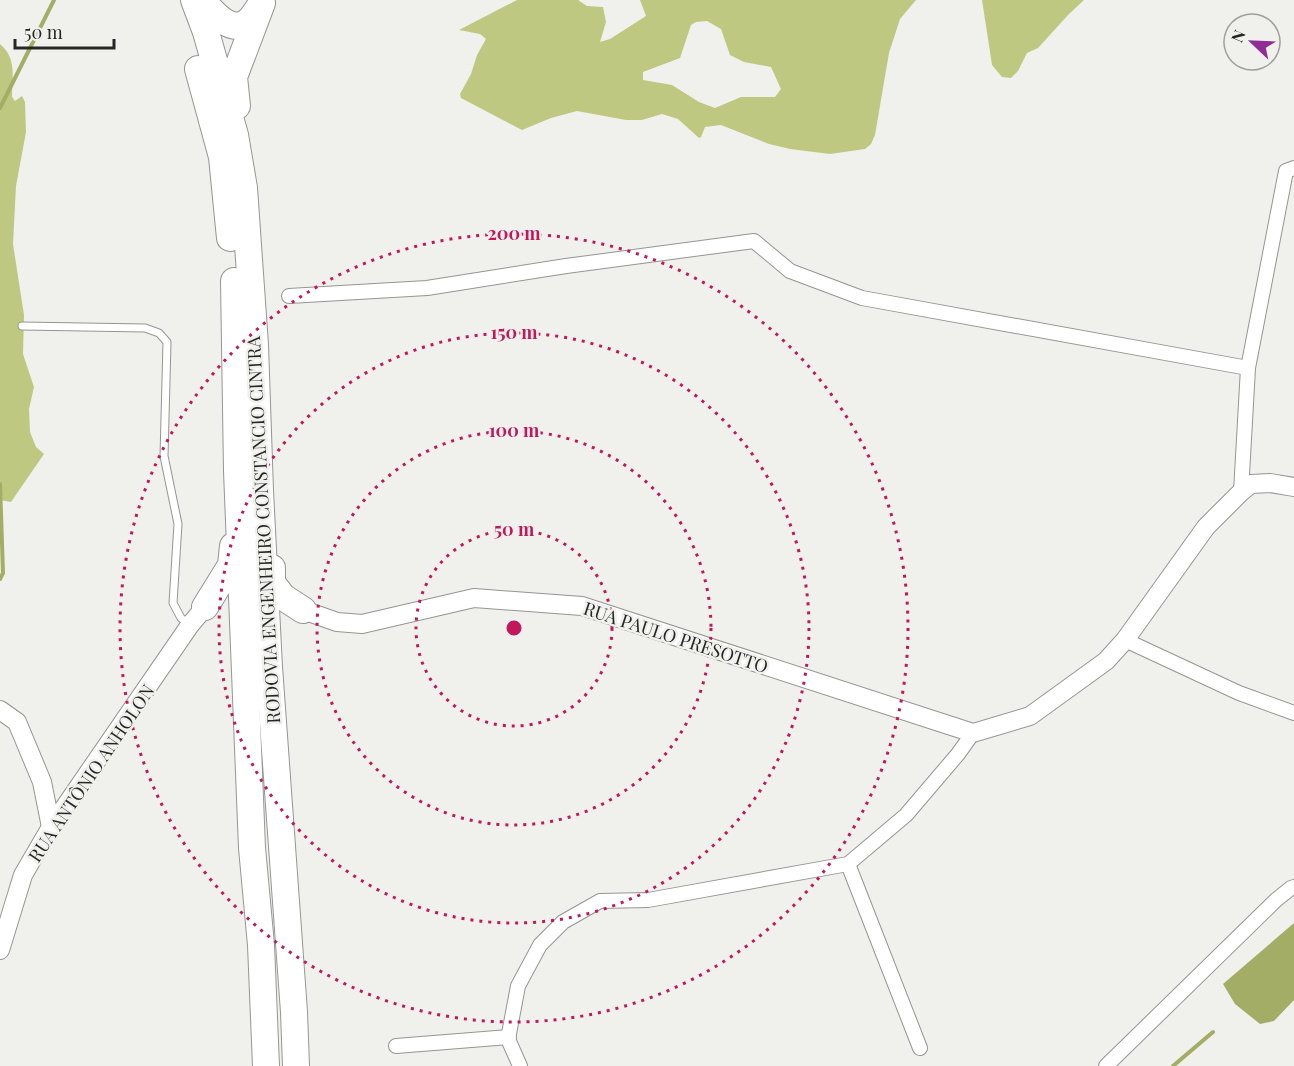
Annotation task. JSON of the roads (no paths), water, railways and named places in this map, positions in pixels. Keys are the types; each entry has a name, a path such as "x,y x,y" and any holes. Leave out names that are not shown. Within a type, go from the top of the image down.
{"highway":[{"name":"RODOVIA ENGENHEIRO CONSTANCIO CINTRA","path":"176,0 187,27 222,157 234,270 237,471 294,1012 296,1066"},
{"name":"RODOVIA ENGENHEIRO CONSTANCIO CINTRA","path":"194,0 206,32 235,135 244,188 255,345 260,491 252,848 261,945 266,1066"},
{"path":"202,0 220,19 236,26 248,22 262,2"},
{"path":"244,188 234,77 262,2"},
{"path":"198,616 231,565 237,471"},
{"path":"260,491 272,558 272,583 283,597 303,610"},
{"path":"198,616 226,593 230,594 257,667"},
{"path":"257,667 271,607 274,603 303,610"}],"street":[{"path":"1241,492 1248,368 1286,171 1294,168"},
{"path":"288,296 427,288 566,266 754,241 790,271 862,298 1248,368"},
{"path":"520,1066 508,1039 518,986 540,945 563,922 600,901 648,900 848,864 906,815 973,733 1030,716 1106,661 1125,640 1206,527 1241,492 1251,484 1270,483 1294,488"},
{"name":"RUA PAULO PRESOTTO","path":"303,610 337,622 362,624 474,598 582,606 973,733"},
{"name":"RUA ANTÔNIO ANHOLON","path":"0,950 23,875 51,827 198,616"},
{"path":"1125,640 1239,693 1294,713"},
{"path":"0,710 17,722 42,782 51,827"},
{"path":"848,864 920,1048"},
{"path":"1106,1066 1276,900 1294,887"},
{"path":"396,1046 509,1037"}],"lane":[{"path":"22,326 145,328 159,333 167,342 164,456 178,524 173,603 181,618 198,616"}],"waterway":[{"path":"0,108 54,0"},
{"path":"0,484 3,573 0,579"},
{"path":"1173,1066 1213,1032"}]}
